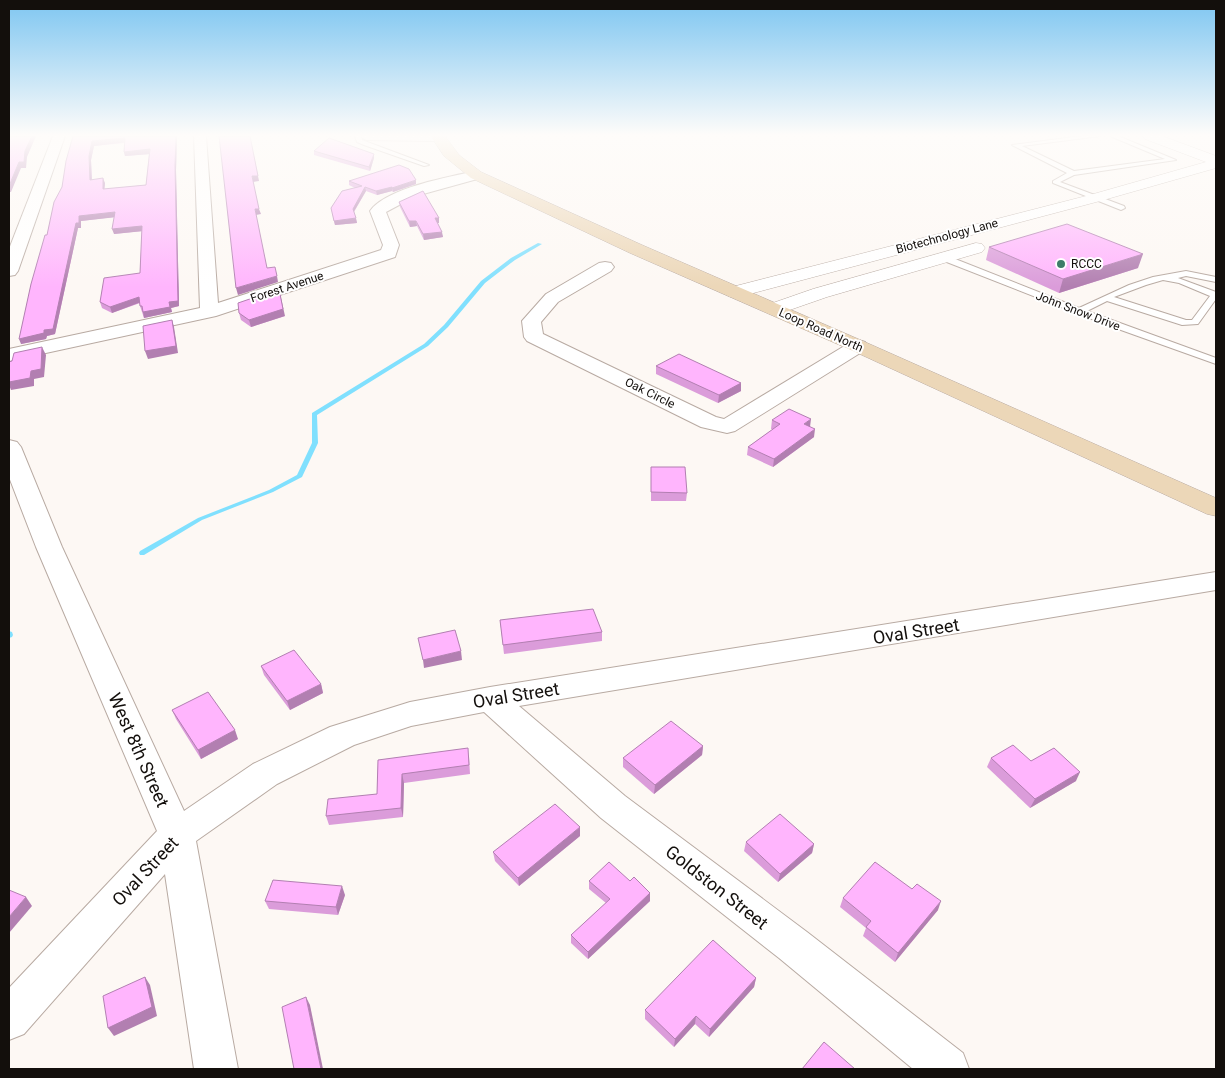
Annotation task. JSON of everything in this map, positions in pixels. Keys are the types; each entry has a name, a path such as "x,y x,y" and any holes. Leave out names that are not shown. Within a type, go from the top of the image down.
{"main road":[{"name":"Loop Road North","path":"501,186 1216,508"}],"street":[{"path":"9,270 40,186"},
{"path":"203,186 209,312"},
{"name":"Forest Avenue","path":"9,355 209,312 389,253 391,246 378,211 385,204 400,197 437,186"},
{"name":"Biotechnology Lane","path":"736,292 1134,186"},
{"path":"1074,220 1195,186"},
{"name":"Biotechnology Lane","path":"774,309 820,293 989,244"},
{"name":"Oak Circle","path":"605,267 552,298 531,321 534,337 708,422 727,426 858,346"},
{"name":"West 8th Street","path":"9,447 48,547 177,835 216,1069"},
{"name":"Oval Street","path":"9,1019 177,835 265,774 342,736 410,714 490,699 1129,597 1216,581"},
{"name":"Goldston Street","path":"490,699 613,807 793,945 947,1069"}],"lane":[{"path":"1066,186 1121,208"},
{"name":"John Snow Drive","path":"942,258 1079,311 1216,360"},
{"path":"1079,311 1144,284 1186,272 1216,279"},
{"path":"1107,298 1185,323 1195,322 1215,295 1167,278"}],"building":[{"path":"103,186 103,189 132,186 175,186 178,301 169,302 170,307 143,312 139,297 110,307 100,302 104,278 140,273 142,226 112,229 115,212 79,216 79,223 76,223 53,329 44,330 44,333 19,339 31,284 45,235 47,235 54,202 62,187"},
{"path":"225,186 254,186 259,209 255,209 267,268 275,267 277,276 236,288"},
{"path":"361,186 397,186 376,191 365,187 353,209 356,218 334,221 331,208 342,191"},
{"path":"423,191 439,218 435,218 442,232 423,234 416,221 409,221 399,202"},
{"path":"1067,224 1143,254 1063,279 989,247"},
{"path":"279,289 283,309 249,320 239,313 238,303"},
{"path":"172,320 176,346 145,351 143,326"},
{"path":"42,347 41,369 31,371 30,378 9,382 9,362 12,361 14,353"},
{"path":"679,354 741,383 719,395 656,366"},
{"path":"789,409 811,419 804,424 815,429 774,459 748,447 780,424 772,420"},
{"path":"651,467 685,467 687,493 651,492"},
{"path":"593,609 602,632 503,645 500,620"},
{"path":"455,630 461,651 423,660 418,638"},
{"path":"294,650 321,684 287,701 261,666"},
{"path":"208,692 235,730 198,750 172,710"},
{"path":"671,721 703,746 655,785 623,758"},
{"path":"1013,745 1031,761 1054,748 1080,772 1035,799 991,758"},
{"path":"468,748 469,765 402,774 401,808 326,816 328,799 377,794 378,760"},
{"path":"555,804 580,827 518,878 493,852"},
{"path":"780,814 814,844 780,874 746,842"},
{"path":"609,862 630,881 634,877 650,893 588,952 571,935 610,899 589,881"},
{"path":"875,862 912,889 917,884 941,901 898,953 866,927 871,921 843,898"},
{"path":"273,880 342,886 336,907 265,901"},
{"path":"9,890 26,897 9,917"},
{"path":"713,940 756,978 710,1029 696,1016 675,1039 645,1010"},
{"path":"145,977 152,1007 108,1028 103,996"},
{"path":"306,997 321,1069 294,1069 282,1007"},
{"path":"824,1042 855,1069 802,1069"}],"waterway":[{"path":"142,553 200,519 271,491 300,476 315,443 314,414 426,345 446,326 483,282 513,259 540,244"}],"place":[{"name":"RCCC","path":"1061,264"}]}
